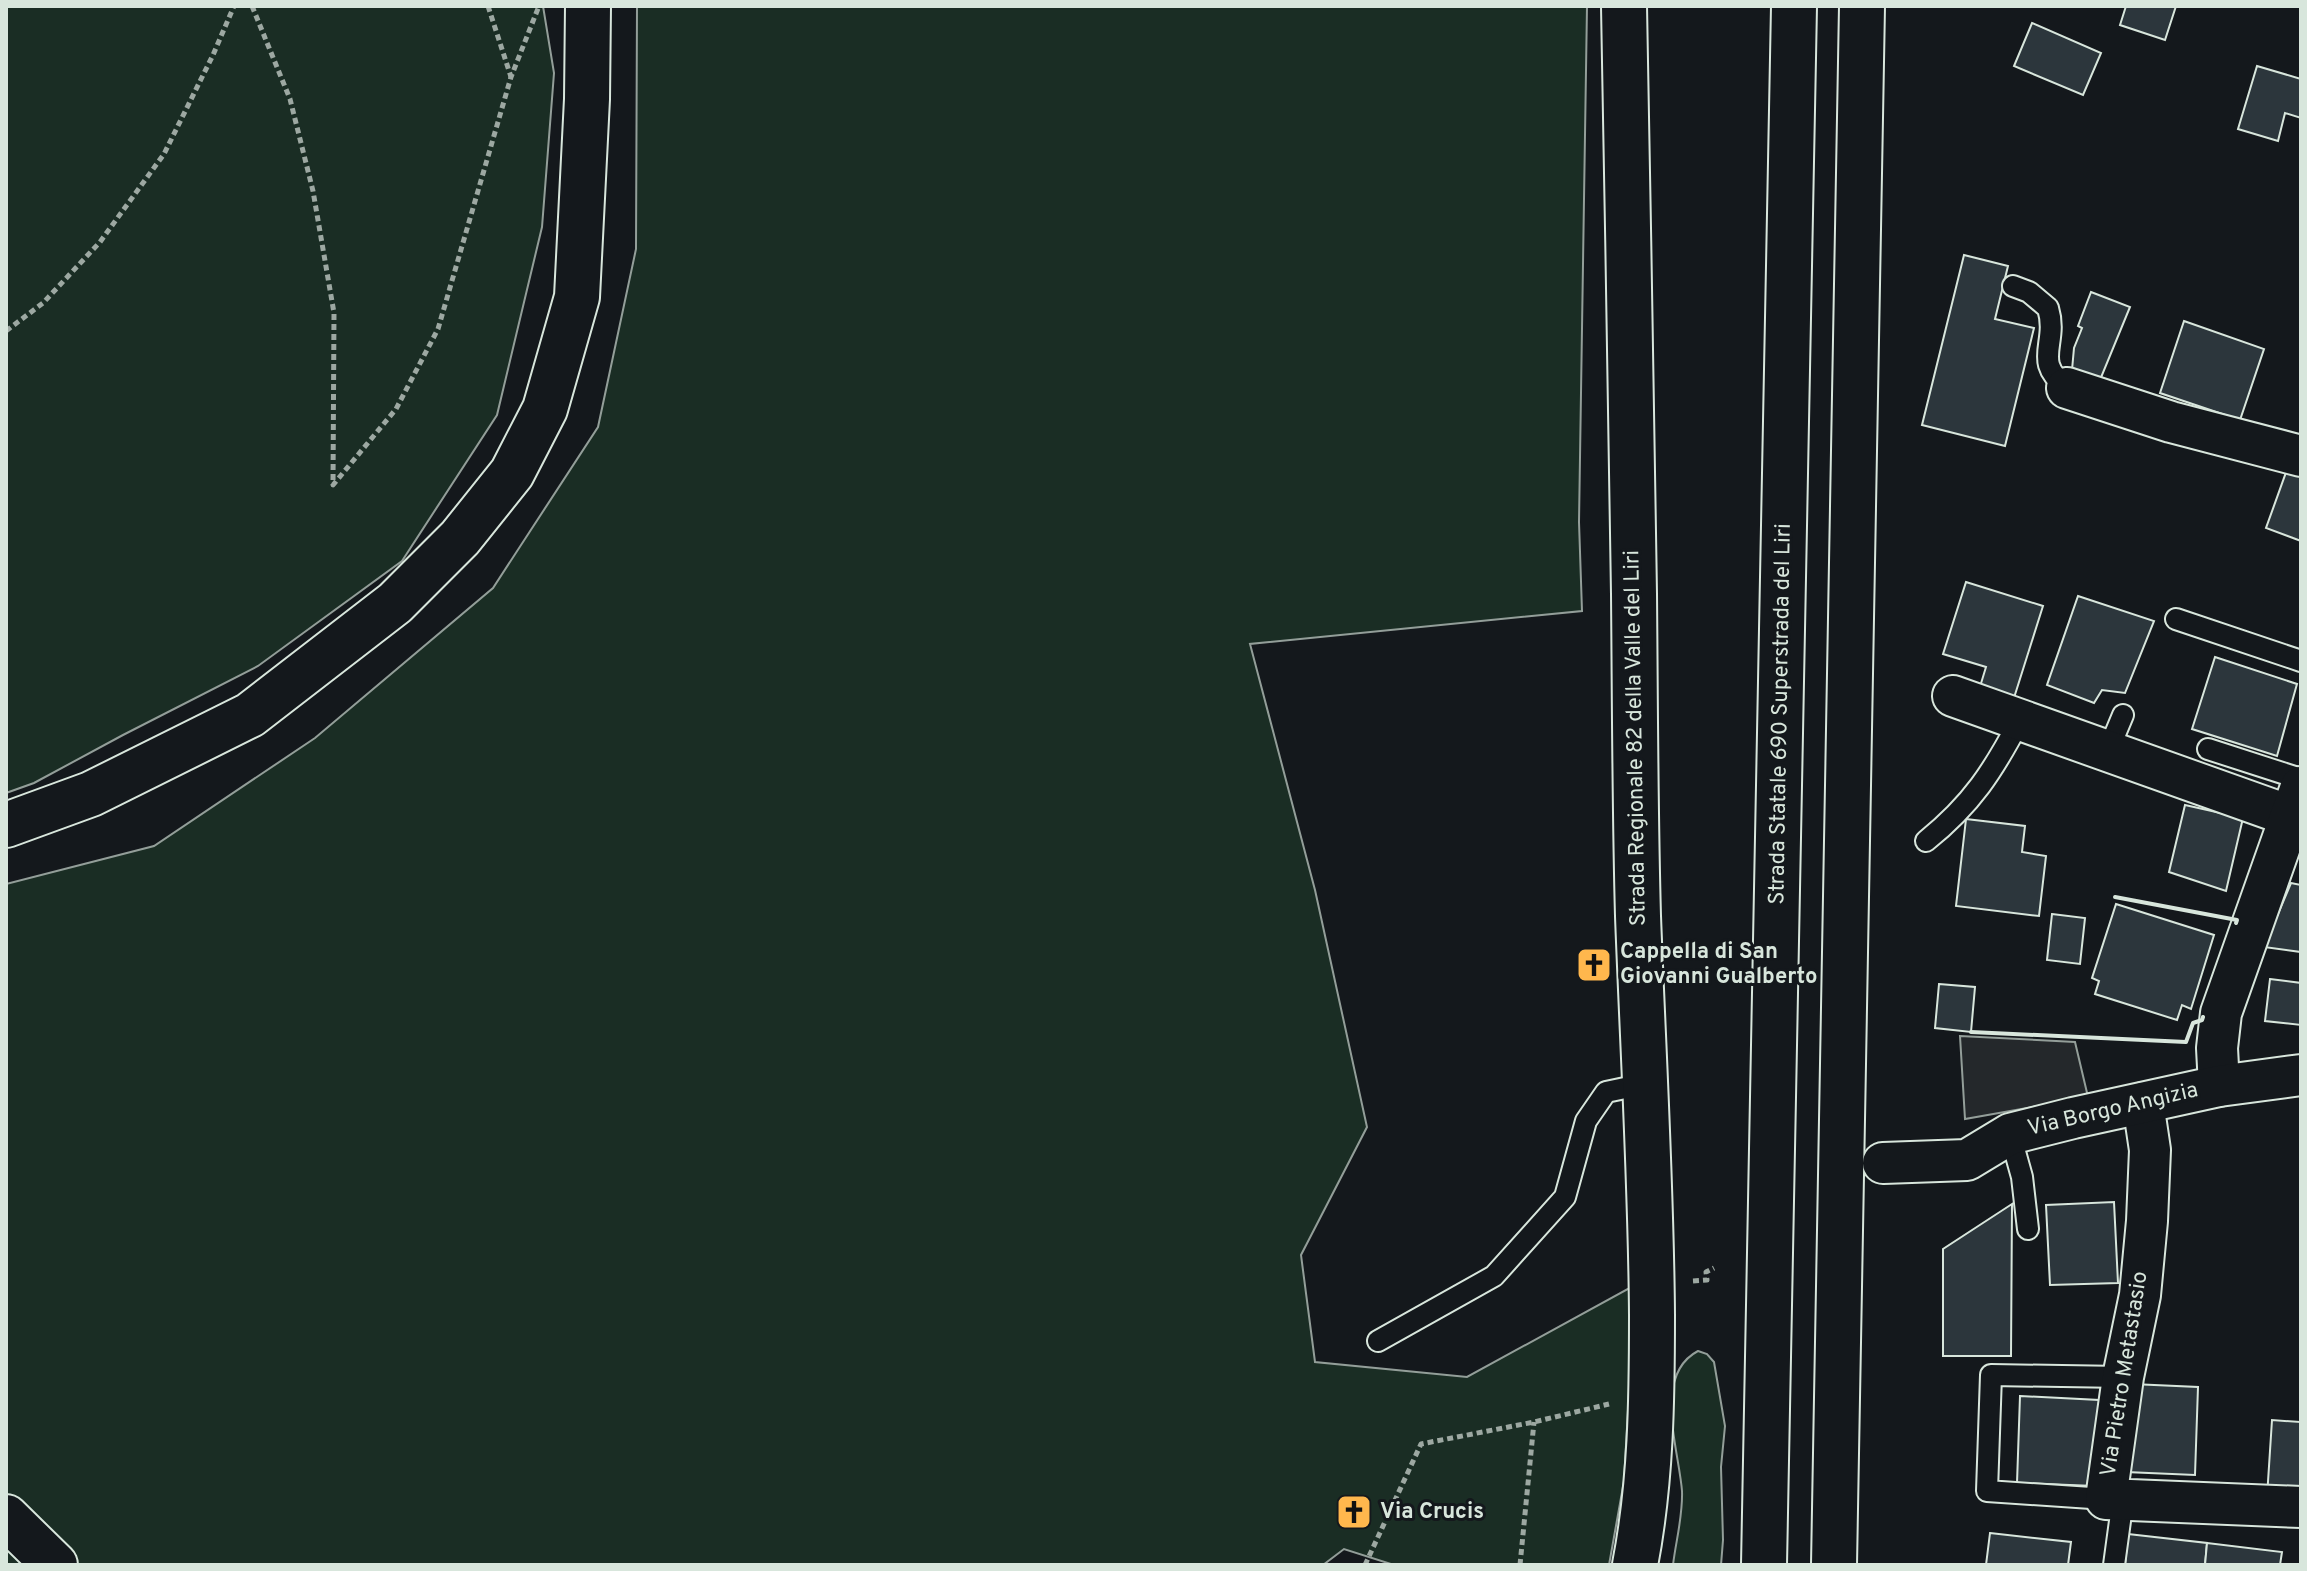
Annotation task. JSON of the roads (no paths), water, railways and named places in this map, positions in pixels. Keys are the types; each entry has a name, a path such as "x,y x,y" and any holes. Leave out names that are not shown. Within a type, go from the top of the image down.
{"main road":[{"path":"6,825 91,794 250,715 395,603 460,538 512,473 545,409 577,297 587,99 588,6"},
{"name":"Strada Regionale 82 della Valle del Liri","path":"1624,6 1636,841 1651,1202 1652,1404 1644,1518 1635,1565"},
{"name":"Strada Statale 690 Superstrada del Liri","path":"1764,1565 1794,6"},
{"path":"1834,1565 1862,6"},
{"path":"6,1517 55,1565"}],"street":[{"path":"2067,388 2171,422 2301,456"},
{"path":"1953,696 2020,720 2116,733 2295,802 2221,1013 2217,1048 2219,1086"},
{"name":"Via Borgo Angizia","path":"1883,1163 1967,1160 2010,1134 2219,1086 2301,1075"},
{"name":"Via Pietro Metastasio","path":"2143,1103 2150,1150 2147,1221 2140,1295 2123,1377 2115,1499 2301,1507"}],"lane":[{"path":"2013,286 2029,292 2048,308 2052,333 2048,370 2067,388"},
{"path":"2176,619 2301,661"},
{"path":"1926,841 1959,813 1978,791 2020,720"},
{"path":"2208,749 2301,779"},
{"path":"1378,1341 1494,1276 1565,1197 1586,1121 1606,1092 1644,1084"},
{"path":"2010,1134 2022,1177 2028,1229"},
{"path":"2114,1565 2115,1499 1987,1491 1991,1375 2123,1377"}],"place":[{"name":"Cappella di San Giovanni Gualberto","path":"1594,965"},
{"name":"Via Crucis","path":"1354,1512"}]}
